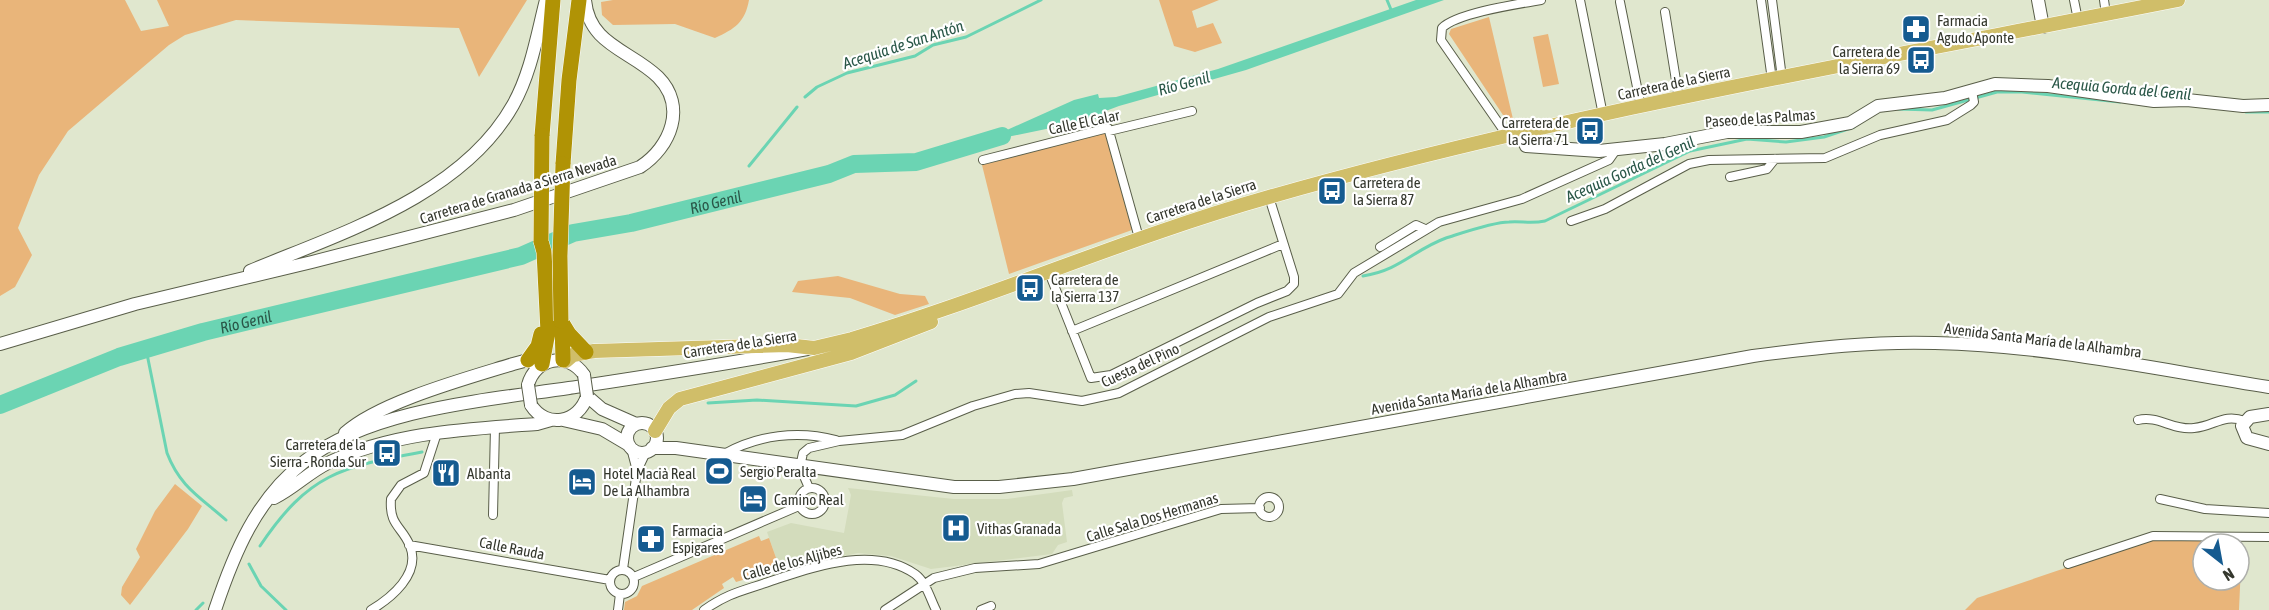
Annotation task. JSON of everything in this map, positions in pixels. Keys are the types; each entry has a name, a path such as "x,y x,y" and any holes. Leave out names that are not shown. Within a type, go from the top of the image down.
{"highway":[{"path":"553,0 542,136 541,242 551,321 565,361"},
{"path":"537,363 551,321 560,255 564,134 579,0"},
{"path":"551,321 569,334 586,352"}],"main road":[{"name":"Carretera de la Sierra","path":"814,348 888,328 1139,238 1269,197 1504,135 2078,20 2105,7 2178,0"},
{"path":"656,433 669,408 680,399 851,353 958,311 993,291"},
{"path":"565,361 573,355 586,352 787,345 814,348"}],"street":[{"name":"Carretera de Granada a Sierra Nevada","path":"227,281 382,214 438,182 482,147 503,122 521,90 546,0"},
{"name":"Carretera de Granada a Sierra Nevada","path":"0,344 69,322 227,281 323,260 514,210 633,170 654,157 670,133 673,112 668,93 656,76 600,36 590,22 585,0"},
{"path":"1504,135 1502,128 1441,40 1442,28 1449,22 1483,12 1541,0"},
{"path":"1580,0 1604,115"},
{"path":"1761,0 1777,79"},
{"path":"1772,0 1777,79"},
{"path":"2038,0 2043,27"},
{"path":"2074,0 2078,20"},
{"path":"1620,2 1641,107"},
{"path":"1665,12 1679,99"},
{"name":"Paseo de las Palmas","path":"1571,221 1605,209 1689,164 1709,160 1825,158 1880,135 1947,120 1986,86 2015,84 2154,101 2187,100 2243,106 2269,105"},
{"name":"Paseo de las Palmas","path":"1520,132 1526,146 1616,150 1727,132 1801,132 1850,123 1878,106 1973,96"},
{"name":"Calle El Calar","path":"983,160 1108,128 1109,131 1192,111"},
{"path":"1109,131 1139,238"},
{"name":"Paseo de las Palmas","path":"1380,247 1416,225 1425,229 1459,215 1532,195 1610,160 1616,150"},
{"name":"Paseo de las Palmas","path":"1730,177 1767,169 1775,159"},
{"path":"1048,270 1091,378 1126,369 1257,303 1287,291 1294,284 1294,277 1269,197"},
{"name":"Cuesta del Pino","path":"800,467 806,450 839,441 902,435 990,400 1015,394 1029,393 1082,401 1119,393 1269,317 1338,294 1354,273 1425,229"},
{"path":"1072,331 1283,244"},
{"name":"Avenida Santa María de la Alhambra","path":"649,450 675,448 954,487 999,488 1073,479 1753,356 1844,345 1936,343 2007,348 2269,387"},
{"name":"Carretera de la Sierra","path":"215,610 232,560 264,502 304,461 335,442 372,426 427,411 814,348"},
{"path":"335,442 356,423 415,397 537,363 565,361 576,366 584,375 587,396 578,413 556,420"},
{"path":"537,363 528,385 531,405 541,416 602,429 637,452 649,450"},
{"path":"587,396 602,409 636,424 647,424 656,433 638,471 623,569"},
{"path":"2138,420 2150,417 2177,428 2195,428 2232,416 2245,420 2269,414"},
{"name":"Carretera de la Sierra","path":"264,502 328,463 362,449 437,433 537,424 556,420"},
{"path":"2245,420 2242,426 2247,438 2269,444"},
{"path":"636,424 628,433 638,471"},
{"path":"493,514 495,427"},
{"path":"371,610 399,590 406,579 410,566 410,545 393,520 391,499 401,485 424,473 437,433"},
{"name":"Avenida Santa María de la Alhambra","path":"656,433 675,448"},
{"name":"Cuesta del Pino","path":"722,455 748,441 775,436 804,435 839,441"},
{"path":"800,467 809,488"},
{"path":"809,488 818,489 824,495 823,508 812,514 803,512 799,506 799,496 809,488"},
{"path":"2160,500 2205,509 2269,513"},
{"path":"634,577 799,506"},
{"name":"Calle Sala Dos Hermanas","path":"885,610 923,583 975,568 1039,564 1221,509 1260,508"},
{"path":"2068,564 2153,536 2269,537"},
{"name":"Calle Rauda","path":"410,545 610,580"},
{"name":"Calle de los Aljibes","path":"704,610 733,592 823,565 849,561 888,563 910,572 923,583"},
{"path":"623,569 634,577"},
{"path":"623,569 616,571 610,580 611,587 620,594 628,593 633,588 634,577"},
{"path":"923,583 936,610"},
{"path":"618,610 620,594"},
{"path":"981,610 991,606"}],"shaded area":[{"path":"0,0 125,0 141,31 169,26 157,0 527,0 479,77 459,28 236,20 185,35 169,45 68,131 39,175 18,228 32,255 15,287 0,296"},
{"path":"613,0 749,0 745,14 738,24 715,38 675,24 613,25 602,15 601,2"},
{"path":"1159,0 1219,0 1192,11 1197,28 1213,23 1222,43 1195,52 1174,46"},
{"path":"1489,17 1513,119 1507,121 1449,34 1451,29"},
{"path":"1548,34 1559,84 1543,87 1533,37"},
{"path":"1105,133 1132,230 1009,274 982,165"},
{"path":"838,276 900,294 925,296 929,304 895,315 850,298 792,292 798,281"},
{"path":"175,484 202,506 188,529 130,605 121,595 122,587 140,557 136,549 155,511"},
{"name":"Vithas Granada","path":"848,488 954,499 1007,499 1072,490 1073,496 1064,498 1062,503 1067,542 1058,545 1052,554 931,569 891,556 858,553 780,569 767,532 791,523 844,533 851,495"},
{"path":"759,536 761,541 769,538 780,569 736,582 733,577 722,584 724,588 692,610 624,610 625,602 637,596 642,586"},
{"path":"2154,538 2191,540 2191,592 2240,592 2239,610 1965,610 1977,598"}],"water":[{"path":"1416,0 1444,0 1246,70 1119,106 1103,112 1104,117 978,143 1074,100 1098,94 1099,98 1116,97 1218,69"}],"waterway":[{"name":"Acequia de San Antón","path":"805,97 817,87 847,73 915,56 933,45 966,37 1041,0"},
{"name":"Acequia de San Antón","path":"1387,0 1392,12"},
{"name":"Acequia Gorda del Genil","path":"1898,109 1932,110 1997,92 2022,92 2120,102"},
{"name":"Acequia de San Antón","path":"749,166 797,107"},
{"name":"Acequia Gorda del Genil","path":"2246,112 2269,112"},
{"name":"Acequia Gorda del Genil","path":"1363,276 1397,265 1424,248 1469,231 1502,222 1545,221 1690,151 1747,139 1786,142 1824,137 1854,127"},
{"name":"Río Genil","path":"0,405 119,357 203,332 521,256 573,233 631,223 829,174 854,164 916,162 1002,136"},
{"path":"146,349 167,453 172,465 192,491 226,520"},
{"name":"Acequia Gorda del Genil","path":"708,403 757,400 856,406 895,395 916,381"},
{"name":"Acequia Gorda del Genil","path":"260,546 295,503 311,488 329,477 369,463 422,452"},
{"path":"249,564 261,586 286,610"},
{"name":"Acequia Gorda del Genil","path":"196,610 203,603"}],"place":[{"name":"Farmacia Agudo Aponte","path":"1916,29"},
{"name":"Carretera de la Sierra 69","path":"1921,60"},
{"name":"Carretera de la Sierra 71","path":"1590,131"},
{"name":"Carretera de la Sierra 87","path":"1332,191"},
{"name":"Carretera de la Sierra 137","path":"1030,288"},
{"name":"Carretera de la Sierra - Ronda Sur","path":"387,453"},
{"name":"Sergio Peralta","path":"719,471"},
{"name":"Albanta","path":"446,473"},
{"name":"Hotel Macià Real De La Alhambra","path":"582,482"},
{"name":"Camino Real","path":"753,499"},
{"name":"Vithas Granada","path":"956,528"},
{"name":"Farmacia Espigares","path":"651,539"}]}
